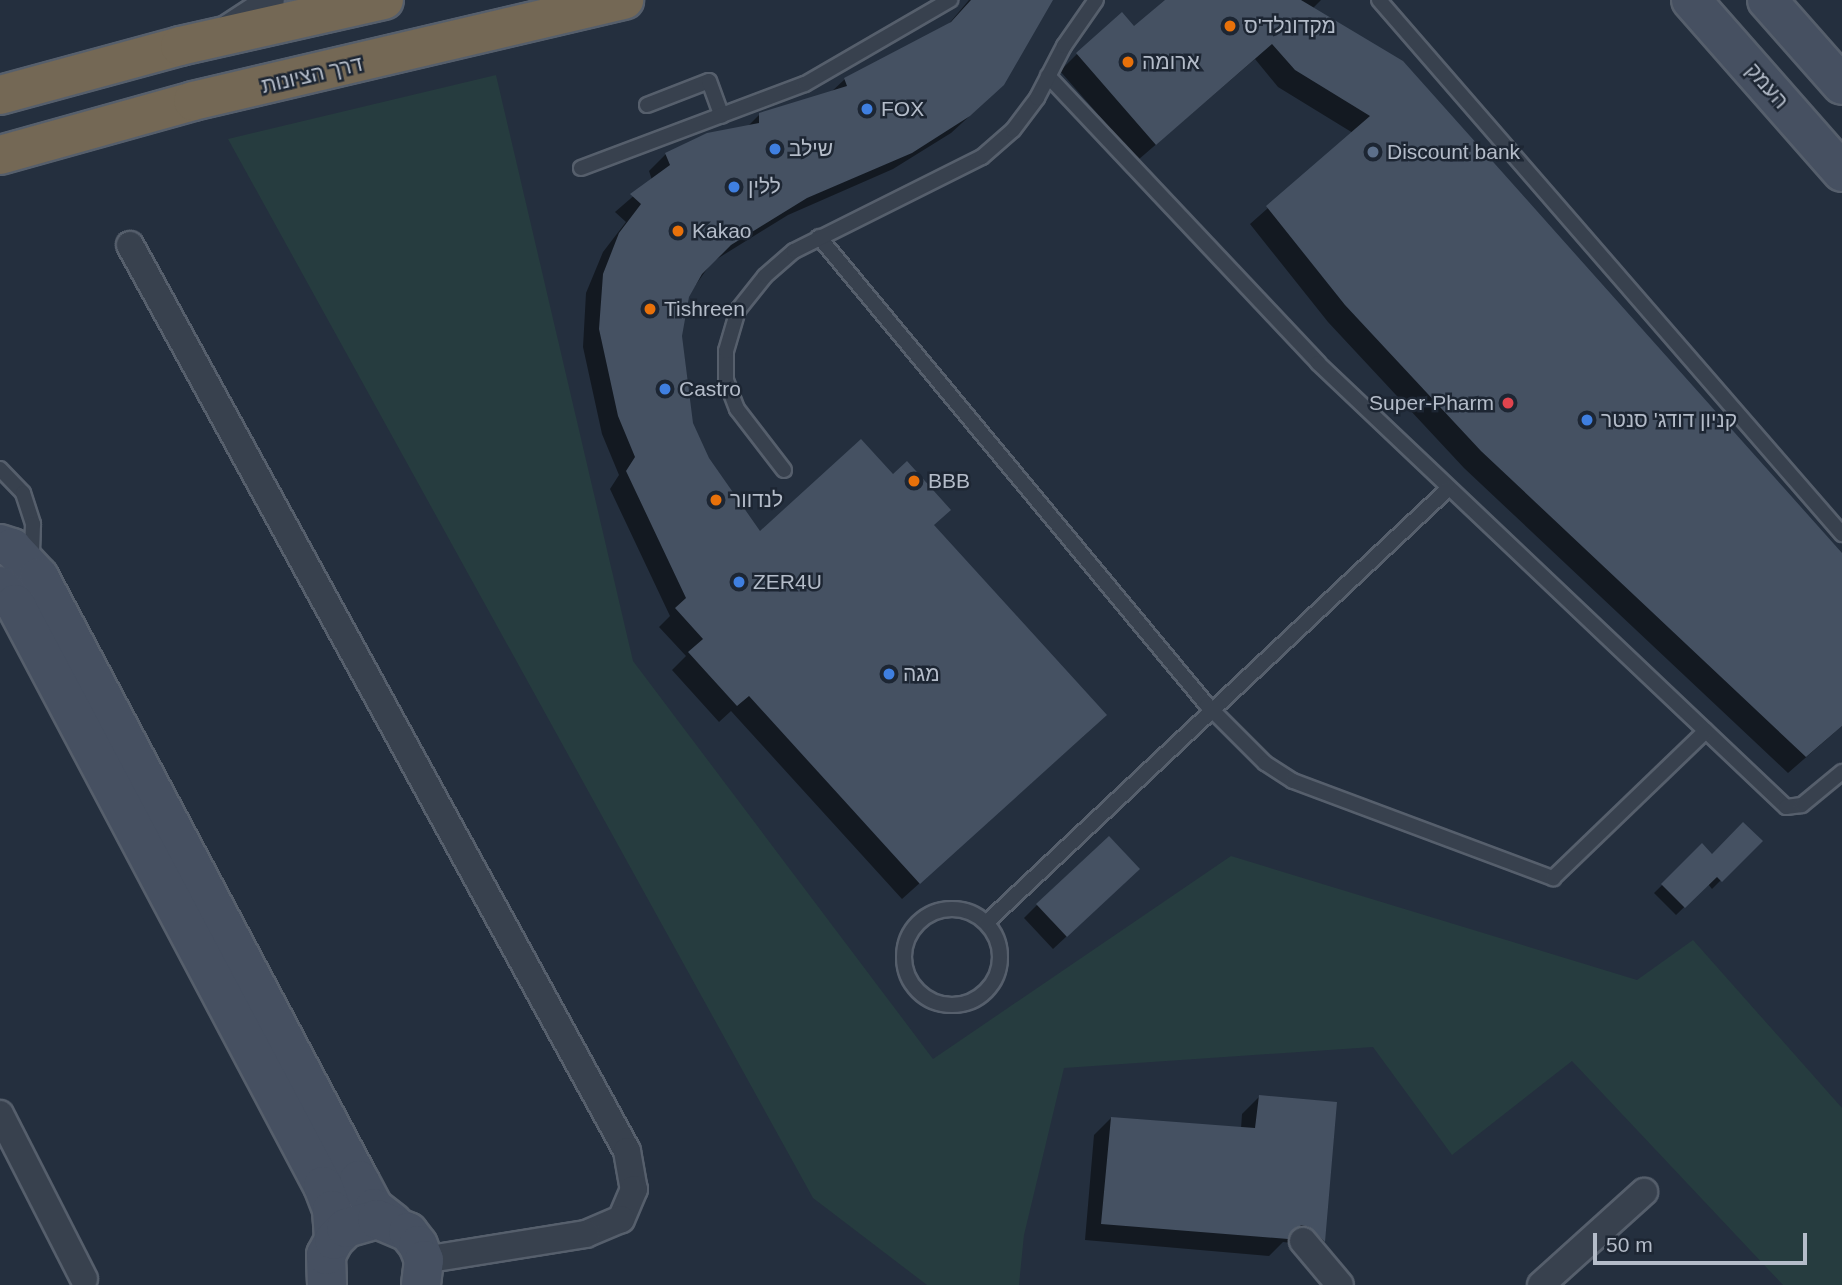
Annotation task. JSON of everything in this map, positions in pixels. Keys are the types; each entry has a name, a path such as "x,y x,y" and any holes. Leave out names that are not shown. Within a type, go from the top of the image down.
{"highway":[{"path":"0,95 211,39 384,0"},
{"name":"דרך הציונות","path":"0,155 193,102 624,0"}],"street":[{"path":"211,39 271,0"},
{"name":"העמק","path":"1692,0 1842,172"},
{"path":"1767,0 1842,85"},
{"path":"16,578 374,1208 408,1232 422,1272 586,1234 621,1219 634,1189 626,1151 130,245"},
{"path":"0,544 12,548 16,578 15,604 323,1186 332,1210 334,1240 327,1255 327,1285"},
{"path":"0,1114 84,1279"},
{"path":"1541,1285 1644,1192"},
{"path":"334,1240 361,1222 393,1223"},
{"path":"1303,1241 1340,1285"}],"lane":[{"path":"581,168 805,84 950,0"},
{"path":"784,470 737,409 726,380 726,351 738,310 765,276 819,237 982,157 1013,130 1096,0"},
{"path":"1379,0 1842,534"},
{"path":"1793,0 1803,40"},
{"path":"1048,76 1318,363 1786,807 1802,805 1842,772"},
{"path":"647,105 709,81 722,116"},
{"path":"819,237 1212,710 1265,763 1293,781 1553,878 1706,732"},
{"path":"0,468 23,493 33,524 16,578"},
{"path":"986,922 1448,489"},
{"path":"956,908 986,922 996,936 1001,958 988,989 963,1004 946,1005 916,990 907,976 904,949 920,920 935,911 956,908"}],"green space":[{"path":"496,75 633,661 933,1059 1231,856 1637,980 1693,940 1842,1108 1842,1285 1783,1285 1572,1061 1452,1155 1373,1047 1064,1068 1024,1235 1019,1285 927,1285 813,1198 228,139"}],"building":[{"path":"971,0 1053,0 1004,85 970,116 912,153 807,198 731,245 702,274 689,297 682,336 693,423 709,458 760,531 861,439 893,474 907,461 951,510 934,525 1107,715 920,884 749,696 737,706 688,652 703,639 675,608 686,598 626,471 635,457 618,416 599,329 603,274 619,233 641,204 630,194 670,165 665,153 707,133 759,123 759,113 847,86 844,78 951,22"},
{"name":"קניון דודג' סנטר","path":"1165,0 1301,0 1403,61 1842,553 1842,726 1806,757 1481,451 1345,305 1266,206 1370,116 1295,70 1272,44 1156,145 1076,53 1122,12 1134,26"},
{"path":"1743,822 1763,841 1722,882 1717,877 1685,908 1661,884 1702,843 1712,854"},
{"path":"1109,836 1140,869 1067,937 1036,904"},
{"path":"1259,1095 1337,1102 1325,1242 1309,1227 1301,1225 1288,1239 1101,1224 1111,1117 1255,1128"}],"place":[{"name":"מקדונלד'ס","path":"1230,26"},
{"name":"ארומה","path":"1128,62"},
{"name":"FOX","path":"867,109"},
{"name":"שילב","path":"775,149"},
{"name":"Discount bank","path":"1373,152"},
{"name":"ללין","path":"734,187"},
{"name":"Kakao","path":"678,231"},
{"name":"Tishreen","path":"650,309"},
{"name":"Castro","path":"665,389"},
{"name":"Super-Pharm","path":"1508,403"},
{"name":"קניון דודג' סנטר","path":"1587,420"},
{"name":"BBB","path":"914,481"},
{"name":"לנדוור","path":"716,500"},
{"name":"ZER4U","path":"739,582"},
{"name":"מגה","path":"889,674"}]}
